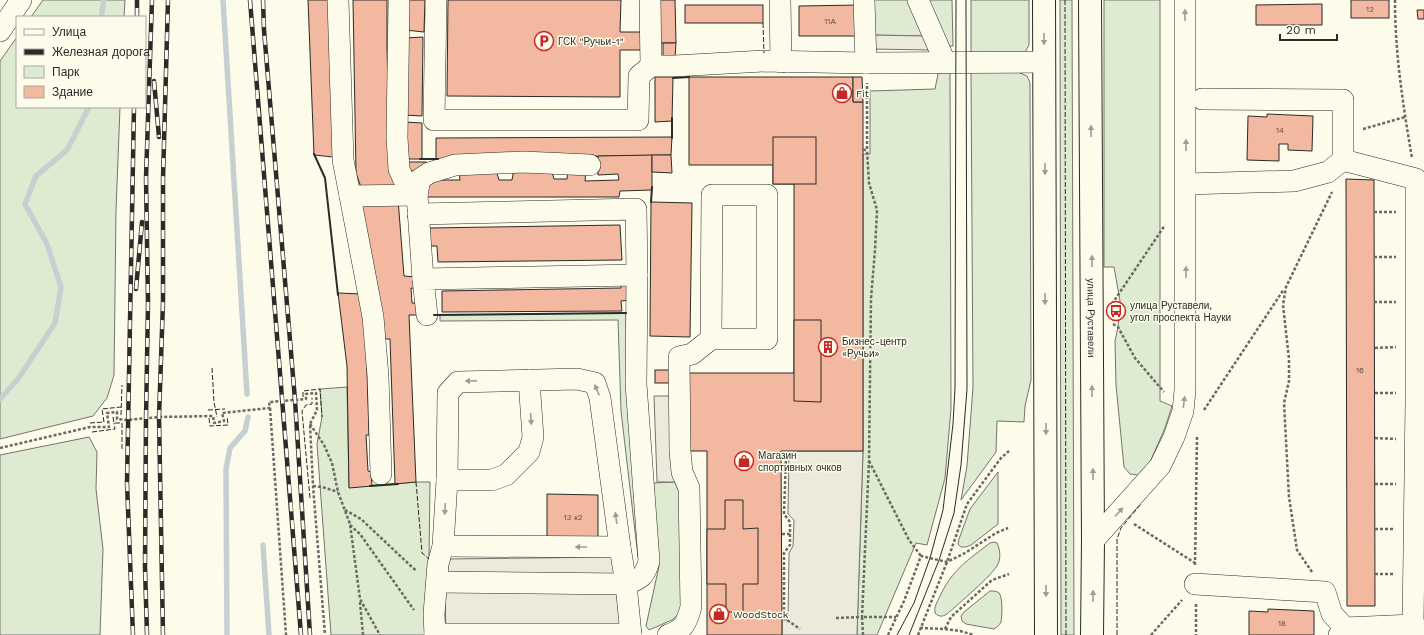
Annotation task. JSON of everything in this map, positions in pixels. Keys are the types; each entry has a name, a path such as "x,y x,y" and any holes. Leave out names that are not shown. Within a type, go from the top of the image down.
{"main road":[{"path":"1044,0 1046,635"},
{"name":"улица Руставели","path":"1090,0 1093,541 1092,635"}],"street":[{"path":"0,31 21,0"},
{"path":"338,0 343,160 372,317 378,376 380,474"},
{"path":"399,0 397,138 399,169 418,205"},
{"path":"436,0 434,120 638,120 639,76 651,66 781,62 1044,62"},
{"path":"650,0 651,66"},
{"path":"780,0 781,62"},
{"path":"864,0 866,63"},
{"path":"918,0 945,62"},
{"path":"1093,541 1160,466 1174,437 1183,411 1185,390 1185,0"},
{"path":"1202,99 1343,100 1343,160"},
{"path":"1186,184 1294,181 1328,172 1343,160"},
{"path":"1196,584 1325,592 1332,614 1342,631 1418,628 1419,514 1416,402 1420,181 1343,160"},
{"path":"427,315 418,205 420,178 429,173 455,165 522,162 590,165"},
{"path":"668,635 681,629 686,622 692,607 689,488 682,472 680,451 680,357 692,354 711,339 767,339 767,195 712,195 711,339"},
{"path":"350,196 418,205 636,208 636,384 649,561 646,574 626,584 437,582"},
{"path":"424,279 637,275"},
{"path":"577,379 595,383 600,398 626,584 631,635 434,628 438,564 443,546 447,480 448,393 458,382 577,379"},
{"path":"447,480 492,480 499,478 506,475 529,452 533,437 529,380"},
{"path":"443,546 620,547"}],"path":[{"path":"1395,0 1395,25 1405,117 1420,181"},
{"path":"863,635 862,617 868,461 871,298 875,250 876,210 869,182 866,63"},
{"path":"1343,135 1405,117"},
{"path":"1202,413 1286,287 1334,187 1343,160"},
{"path":"1109,310 1165,225"},
{"path":"1286,287 1283,306 1289,359 1289,381 1284,403 1289,497 1297,550 1325,592"},
{"path":"1109,321 1118,327 1135,358 1166,394"},
{"path":"286,635 269,402 306,399 306,394 316,393 317,410 310,424 313,486 325,635"},
{"path":"0,448 90,427 109,426 107,413 117,412 117,419 127,420 159,417 213,416 214,422 224,421 222,413 270,408"},
{"path":"310,424 324,445 332,463 338,492 350,524 360,599 363,635"},
{"path":"1196,635 1195,563 1197,429"},
{"path":"918,635 947,562 967,504 1000,458 1009,451"},
{"path":"786,456 784,514 790,522 790,545 784,553 784,618 800,629"},
{"path":"868,461 909,540 921,556 947,562 965,553 996,533 1008,528"},
{"path":"313,486 338,492"},
{"path":"345,509 361,519 413,568 437,582"},
{"path":"1132,523 1195,563"},
{"path":"350,524 360,534 423,622 434,628"},
{"path":"782,534 790,534"},
{"path":"888,635 904,601 921,556"},
{"path":"945,629 951,617 992,580 1009,574"},
{"path":"1151,635 1196,584"},
{"path":"360,599 380,635"},
{"path":"836,618 896,617"},
{"path":"920,628 960,630 974,635"}],"green space":[{"path":"43,0 125,0 124,16 32,16"},
{"path":"869,0 912,0 927,36 870,35"},
{"path":"926,0 952,0 953,46 947,46"},
{"path":"971,0 1029,0 1029,45 1025,52 971,56"},
{"path":"1060,0 1072,0 1074,635 1061,635"},
{"path":"1104,0 1160,0 1160,401 1172,406 1165,428 1150,462 1138,475 1130,474 1124,467 1116,385 1115,341 1118,327 1120,301 1114,267 1104,267"},
{"path":"16,38 16,108 120,108 116,211 114,375 107,398 93,416 0,439 0,61"},
{"path":"939,69 950,69 951,409 945,478 927,545 916,543 877,635 857,635 863,451 863,154 870,154 870,91 935,89"},
{"path":"971,72 1018,72 1027,76 1030,83 1031,380 1025,406 1024,422 997,421 996,452 961,500 967,466 973,387"},
{"path":"626,313 628,410 639,549 638,557 621,411 618,320 440,321 440,315"},
{"path":"347,387 349,487 430,482 429,559 425,635 331,635 317,444 322,417 320,389"},
{"path":"89,437 97,452 96,489 103,549 100,635 0,635 0,455"},
{"path":"998,472 998,524 971,545 961,547 958,544 959,539 970,509"},
{"path":"675,482 681,497 683,597 680,613 672,620 649,630 646,626 659,566 652,483"},
{"path":"990,543 997,543 1000,554 999,562 995,569 983,582 947,614 944,616 939,616 936,614 936,604 955,572"},
{"path":"990,591 998,592 1000,595 1002,607 1001,622 999,625 994,629 966,624 962,621 961,616 964,612"}],"shaded area":[{"path":"870,35 927,36 930,50 871,49"},
{"path":"654,396 672,396 675,482 657,482"},
{"path":"789,451 863,451 857,635 782,635 782,620 788,620 789,553 793,546 794,520 788,514"},
{"path":"613,557 621,635 446,635 445,596 448,559"}],"building":[{"path":"308,0 329,0 333,157 314,155"},
{"path":"353,0 387,0 390,163 396,189 362,190 356,173"},
{"path":"407,0 425,0 424,32 405,30"},
{"name":"ГСК \"Ручьи-1\"","path":"448,0 621,0 620,32 641,32 641,50 620,50 620,97 447,96"},
{"path":"656,0 675,0 676,43 656,43"},
{"path":"1351,0 1389,0 1389,18 1351,18"},
{"path":"1322,4 1322,25 1256,25 1256,5"},
{"path":"685,5 763,5 763,23 685,23"},
{"path":"860,5 860,36 799,36 799,6"},
{"path":"1417,10 1424,10 1424,19 1418,19"},
{"path":"423,37 422,116 404,115 405,38"},
{"path":"663,43 676,43 675,58 663,58"},
{"path":"655,77 673,77 672,121 655,122"},
{"name":"Бизнес-центр «Ручьи»","path":"689,77 853,77 853,102 863,102 863,451 781,451 782,635 707,635 707,451 690,451 689,373 794,373 794,184 773,184 773,165 689,165"},
{"path":"853,77 862,77 863,102 853,102"},
{"path":"1267,114 1313,116 1312,151 1288,150 1288,144 1279,144 1279,161 1247,160 1248,116 1267,117"},
{"path":"405,122 422,123 422,159 406,159"},
{"path":"672,137 671,155 436,159 436,138"},
{"path":"773,137 816,137 816,184 773,184"},
{"path":"652,155 652,190 620,191 619,197 426,197 426,180 460,180 459,171 496,170 499,180 512,180 514,169 551,168 554,179 567,179 568,169 586,171 585,181 619,180 618,174 598,175 598,156"},
{"path":"652,155 671,155 672,173 652,172"},
{"path":"405,162 426,162 426,171 405,171"},
{"path":"1346,179 1374,180 1375,606 1347,606"},
{"path":"398,199 404,276 416,277 418,289 411,288 412,303 420,303 420,315 409,315 416,482 395,484 390,339 385,339 377,283 372,284 361,201"},
{"path":"651,202 692,203 690,337 650,336"},
{"path":"620,225 622,260 438,262 437,246 428,246 428,228"},
{"path":"621,283 628,283 629,300 621,301 622,311 442,312 442,291 621,288"},
{"path":"338,293 362,294 366,340 369,435 366,435 368,471 371,472 372,486 349,488 347,366"},
{"path":"794,320 821,320 821,402 794,401"},
{"path":"655,370 670,370 670,383 655,383"},
{"path":"547,494 598,495 598,540 547,539"},
{"path":"725,500 743,500 743,529 758,528 758,584 743,584 743,612 726,612 726,584 707,584 707,529 725,529"},
{"path":"1268,609 1314,611 1314,635 1249,635 1249,611 1268,612"}],"waterway":[{"path":"101,16 104,0"},
{"path":"223,0 247,394"},
{"path":"0,399 18,379 55,323 61,287 47,244 25,204 36,176 67,150 88,108"},
{"path":"227,635 226,469 230,448 245,431 248,417"},
{"path":"263,545 269,635"}],"tram line":[{"path":"897,635 914,603 930,558 943,510 953,424 955,388 956,0"},
{"path":"909,635 939,560 954,513 961,465 967,389 966,0"}],"railway":[{"path":"137,0 137,16"},
{"path":"147,635 145,567 148,303 146,178 152,0"},
{"path":"163,635 159,417 163,302 163,179 168,0"},
{"path":"250,0 301,635"},
{"path":"263,0 264,30 295,400 310,635"},
{"path":"154,81 159,137"},
{"path":"133,635 127,483 134,108"},
{"path":"136,289 142,222"}],"fence":[{"path":"1065,0 1066,635"},
{"path":"763,23 764,53"},
{"path":"212,368 214,402 217,417"},
{"path":"121,415 122,385"},
{"path":"303,397 303,391 320,389 322,417"},
{"path":"310,498 302,411 306,405 312,404 312,398"},
{"path":"90,423 104,422 102,409 121,407"},
{"path":"208,410 225,409"},
{"path":"209,418 210,426 228,425 227,416"},
{"path":"113,417 114,423 122,423 122,450"},
{"path":"92,432 115,429 114,423"},
{"path":"416,482 422,553 429,559"},
{"path":"1117,635 1117,539 1121,528 1141,504"}],"wall":[{"path":"673,78 689,77"},
{"path":"672,118 672,138"},
{"path":"314,154 325,178 338,295"},
{"path":"420,159 438,159"},
{"path":"651,202 652,187"},
{"path":"434,315 626,313"},
{"path":"370,486 398,484"}],"place":[{"name":"ГСК \"Ручьи-1\"","path":"544,41"},
{"name":"Fit","path":"842,93"},
{"name":"улица Руставели, угол проспекта Науки","path":"1116,311"},
{"name":"Бизнес-центр «Ручьи»","path":"828,347"},
{"name":"Магазин спортивных очков","path":"744,461"},
{"name":"WoodStock","path":"719,614"}]}
